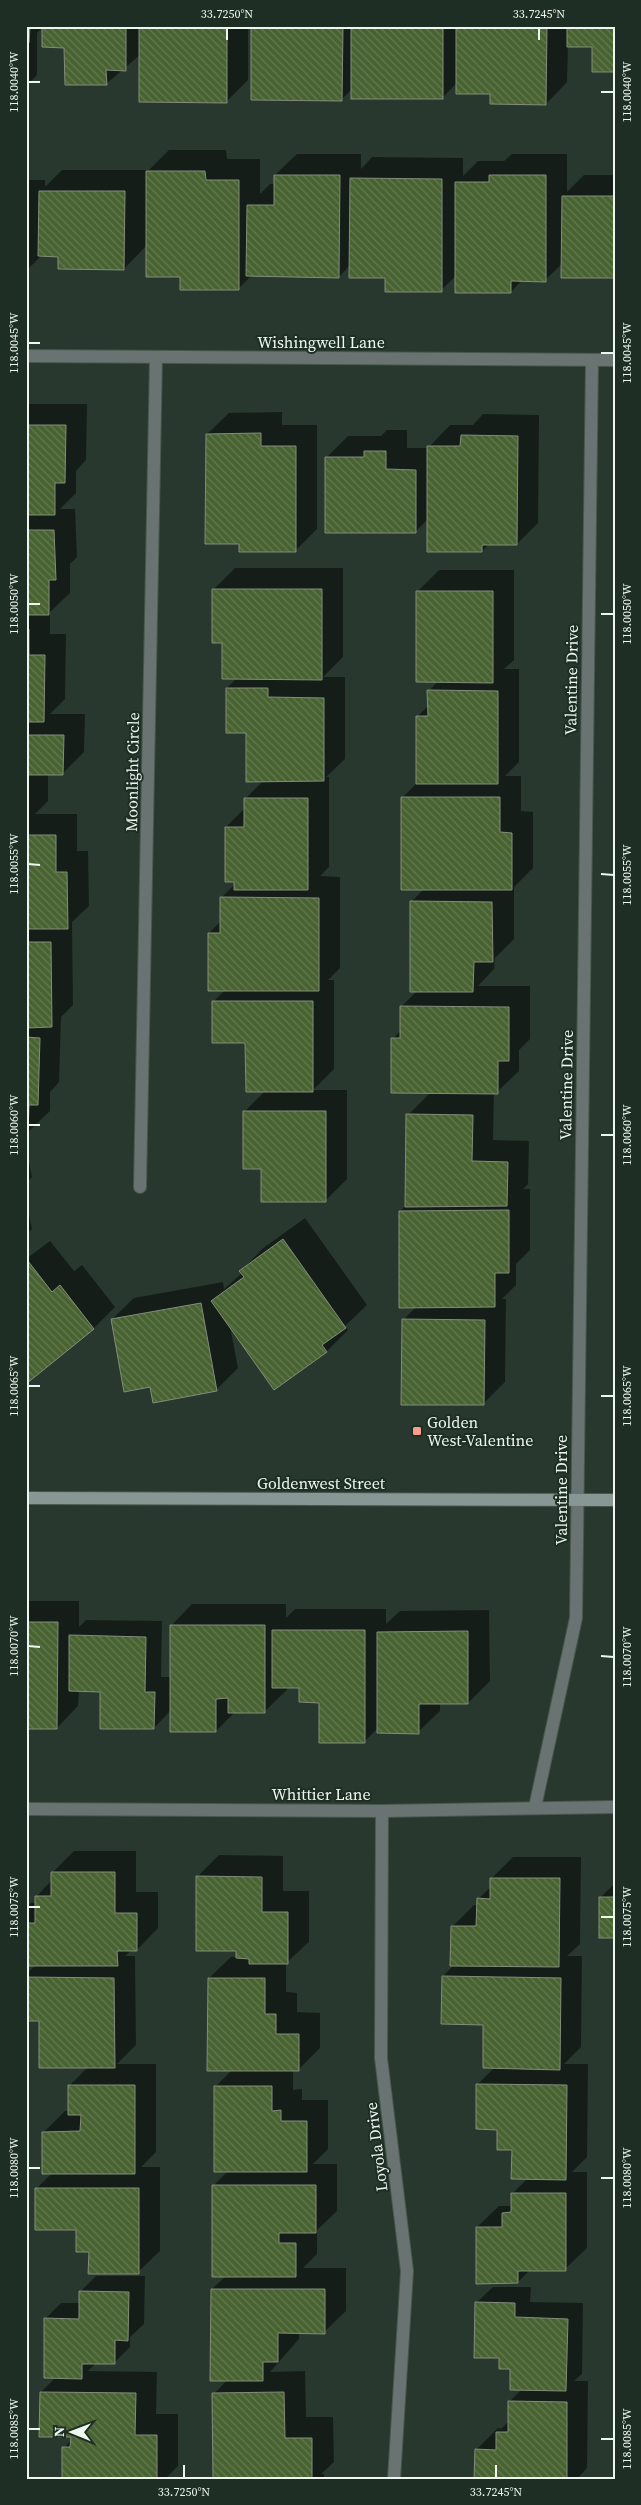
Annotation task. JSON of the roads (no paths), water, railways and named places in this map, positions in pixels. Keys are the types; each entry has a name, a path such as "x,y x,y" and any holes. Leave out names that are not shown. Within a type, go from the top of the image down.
{"main road":[{"name":"Goldenwest Street","path":"26,1498 615,1500"}],"street":[{"name":"Wishingwell Lane","path":"26,356 615,360"},
{"name":"Moonlight Circle","path":"140,1188 156,357"},
{"name":"Valentine Drive","path":"535,1806 576,1618 592,360"},
{"name":"Whittier Lane","path":"26,1809 382,1811 535,1806 615,1807"},
{"name":"Loyola Drive","path":"382,1811 381,2058 407,2271 394,2479"}],"place":[{"name":"Golden West-Valentine","path":"417,1431"}]}
